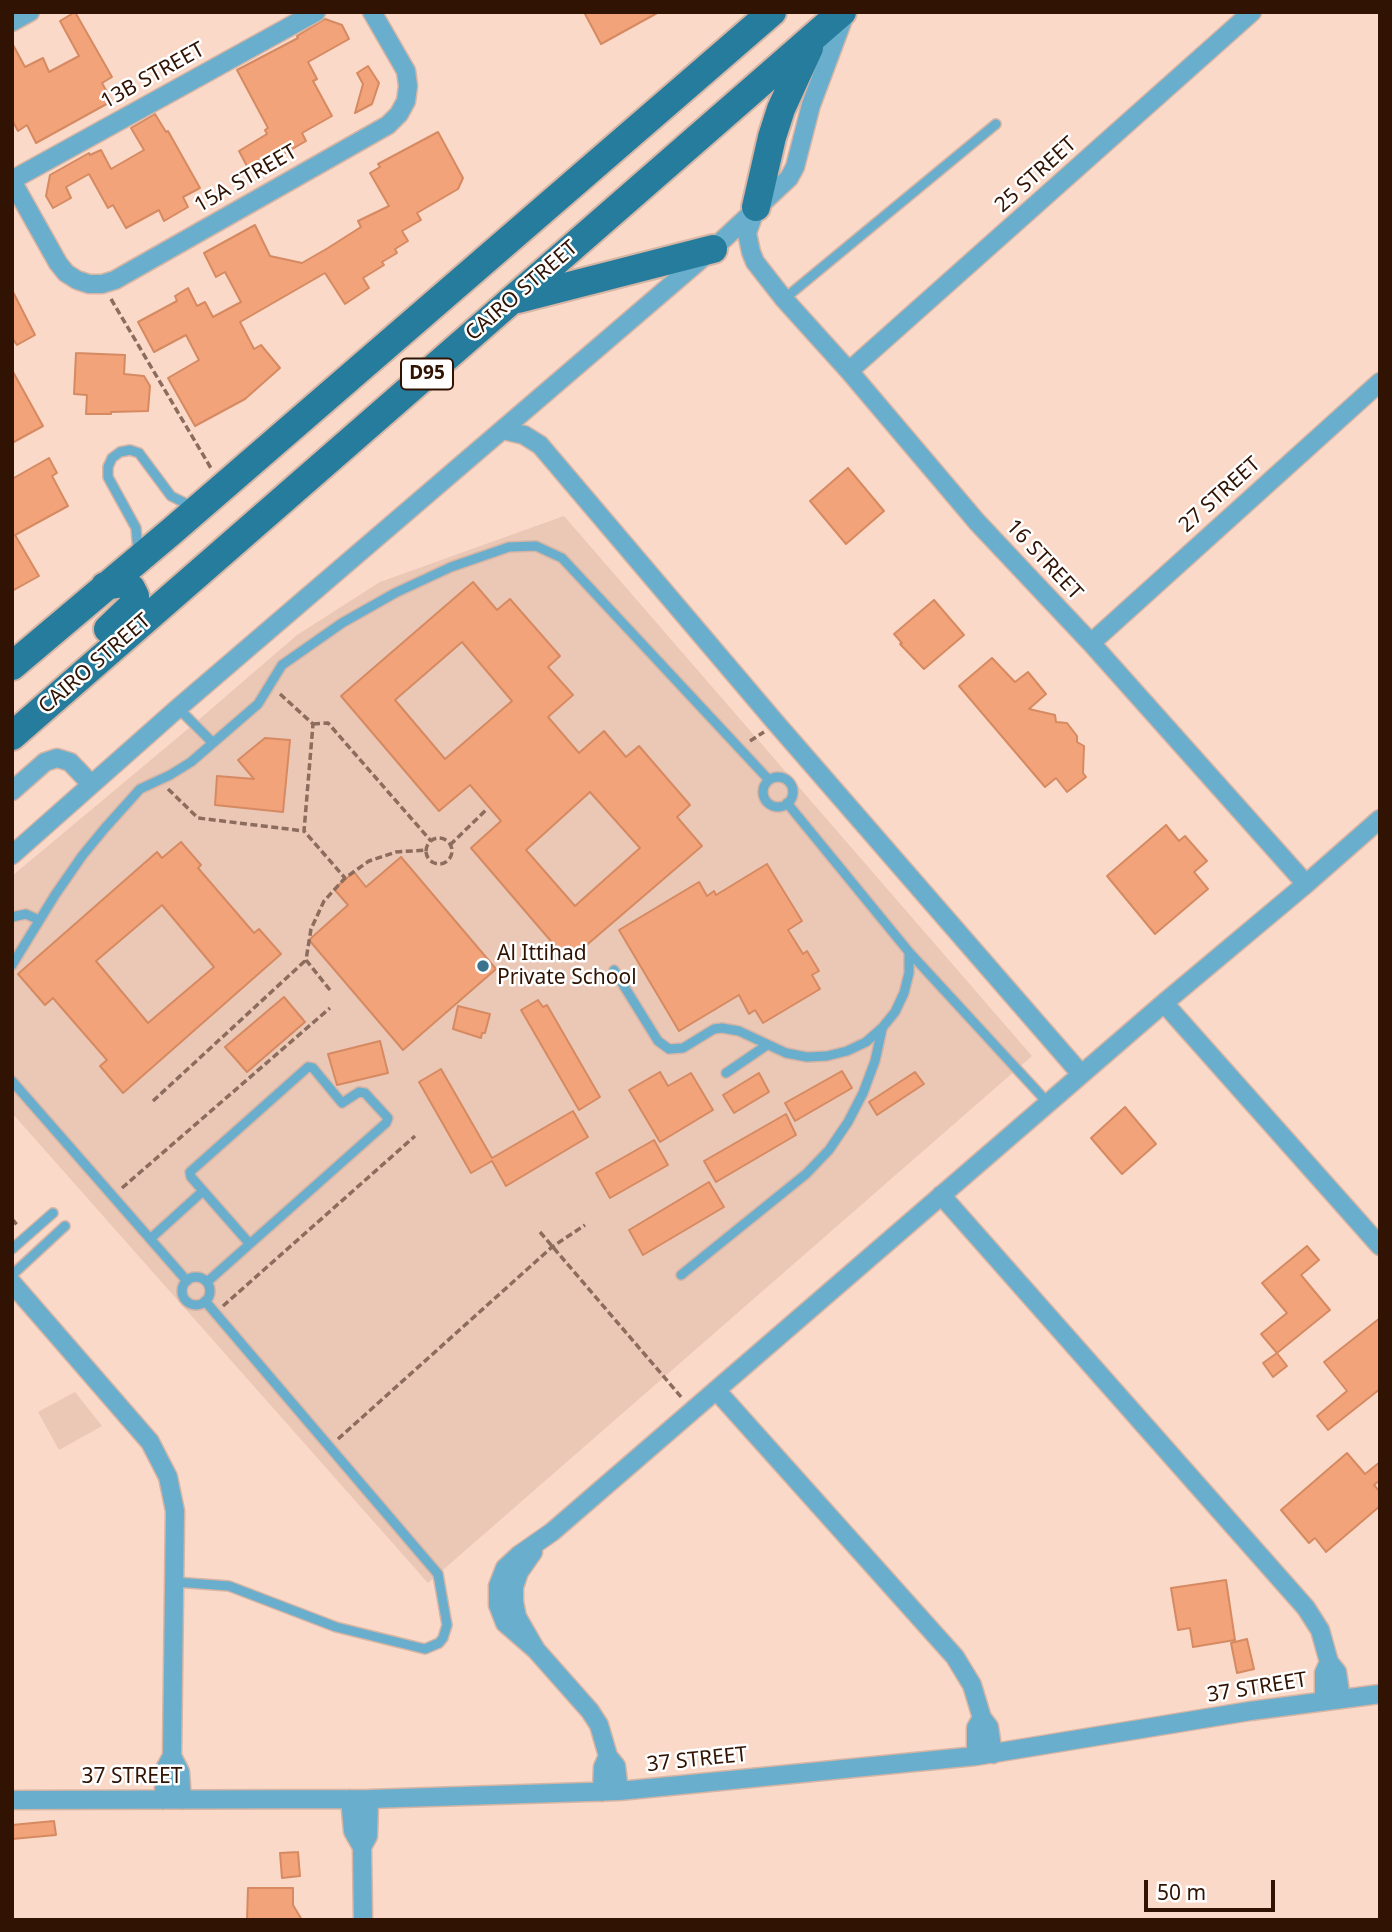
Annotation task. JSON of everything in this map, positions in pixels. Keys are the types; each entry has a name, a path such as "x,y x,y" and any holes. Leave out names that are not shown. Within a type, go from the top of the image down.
{"main road":[{"name":"D95","path":"12,666 772,12"},
{"name":"CAIRO STREET","path":"12,736 844,12"},
{"path":"756,207 781,109 815,36"},
{"path":"512,300 713,249"},
{"path":"12,715 133,605 135,596 131,588 123,583 105,586"}],"street":[{"path":"12,22 30,12"},
{"name":"13B STREET","path":"12,180 316,12"},
{"name":"15A STREET","path":"102,284 115,280 388,125 399,114 406,101 406,71 372,12"},
{"path":"12,855 178,708 713,249 792,174 811,104 844,12"},
{"name":"25 STREET","path":"849,371 1252,12"},
{"path":"12,180 66,273 89,284 102,284"},
{"name":"16 STREET","path":"756,207 747,233 748,243 755,262 784,299 977,522 1091,643 1306,884"},
{"path":"713,249 733,250 755,262"},
{"name":"27 STREET","path":"1091,643 1380,382"},
{"path":"536,403 540,444"},
{"path":"503,430 524,435 540,444 776,723 1081,1074"},
{"path":"12,791 45,762 57,758 70,762 91,784"},
{"path":"611,1792 616,1766 608,1756 605,1740 590,1711 536,1650 505,1623 498,1605 498,1586 505,1568 552,1532 1048,1102 1380,819"},
{"path":"1164,1003 1376,1234"},
{"path":"941,1195 1306,1608 1320,1630 1329,1662 1337,1672 1333,1699"},
{"path":"12,1283 138,1427 160,1459 168,1477 175,1511 173,1756 165,1774 163,1800"},
{"path":"716,1390 955,1657 972,1685 982,1718 989,1727 985,1755"},
{"name":"37 STREET","path":"12,1800 369,1799 611,1792 985,1755 1333,1699 1380,1694"},
{"path":"173,1756 180,1772 182,1800"},
{"path":"350,1799 353,1831 362,1847 363,1920"},
{"path":"362,1847 368,1836 369,1799"}],"lane":[{"path":"784,299 996,124"},
{"path":"138,560 136,528 108,477 112,458 120,452 130,450 139,453 171,496 198,508"},
{"path":"12,965 82,856 140,789 181,769 258,704 282,665 342,623 395,593 451,567 509,547 536,547 562,558 769,780"},
{"path":"178,708 213,743"},
{"path":"779,777 789,782 792,793 787,803 776,806 766,801 763,790 769,780 779,777"},
{"path":"787,803 909,952 1048,1102"},
{"path":"12,916 26,914 39,920"},
{"path":"614,970 663,1046 677,1050 714,1029 722,1028 739,1031 786,1053 807,1057 827,1056 857,1046 882,1028 895,1012 909,973 909,952"},
{"path":"681,1275 806,1174 829,1150 863,1093 875,1061 882,1028"},
{"path":"726,1073 767,1045"},
{"path":"207,1282 386,1123 388,1118 370,1097 359,1092 342,1103 313,1068 308,1067 190,1172 191,1177 248,1243"},
{"path":"12,1081 187,1281"},
{"path":"150,1239 203,1191"},
{"path":"12,1249 54,1213"},
{"path":"12,1275 65,1226"},
{"path":"195,1277 207,1282 210,1292 205,1301 195,1305 186,1300 182,1290 187,1281 195,1277"},
{"path":"175,1582 229,1586 315,1620 425,1649 439,1643 447,1625 438,1574 205,1301"}],"path":[{"path":"102,284 222,486"},
{"path":"270,685 313,724 328,723 431,841"},
{"path":"304,831 313,724"},
{"path":"159,779 198,818 304,831 345,878"},
{"path":"450,845 441,839 431,841 426,850 430,861 442,864 450,856 450,845 486,810"},
{"path":"330,990 306,960 307,944 317,915 334,888 369,861 396,852 426,850"},
{"path":"153,1101 306,960"},
{"path":"112,1196 330,1008"},
{"path":"215,1313 415,1136"},
{"path":"329,1447 552,1247 585,1225"},
{"path":"540,1232 693,1410"}],"shaded area":[{"name":"Al Ittihad Private School","path":"564,516 1032,1056 428,1583 12,1113 12,876 297,635 380,582"},
{"path":"75,1392 102,1426 59,1450 38,1412"}],"building":[{"path":"75,12 112,77 102,83 112,101 36,143 27,125 18,131 12,120 12,43 25,67 43,58 49,72 79,56 60,21"},
{"path":"584,12 659,12 601,44"},
{"path":"325,19 342,25 349,39 308,62 317,79 313,81 332,116 302,133 306,141 280,156 277,151 248,168 239,151 267,134 265,130 268,128 237,70 298,38 297,36"},
{"path":"368,66 379,83 372,104 355,113 363,84 357,73"},
{"path":"155,114 166,132 168,131 200,188 183,197 188,207 164,221 159,210 126,228 113,205 108,208 89,174 66,187 71,198 53,208 46,196 50,175 89,153 90,155 101,150 111,169 144,150 131,128"},
{"path":"438,132 463,178 458,189 417,213 421,220 402,231 408,241 395,249 397,253 382,262 384,265 363,278 369,288 345,304 325,273 240,322 254,349 261,345 280,368 245,399 195,426 168,378 199,360 186,335 154,352 138,322 177,301 175,296 188,288 197,306 205,302 213,317 241,302 225,272 216,277 204,253 255,225 270,256 302,263 328,248 361,227 358,221 389,206 370,173 380,167 378,164"},
{"path":"12,290 35,335 17,345 12,338"},
{"path":"76,353 125,355 124,374 144,376 150,386 148,411 86,414 87,395 74,394"},
{"path":"12,370 43,426 12,443"},
{"path":"49,458 57,473 52,476 68,506 15,535 39,576 12,591 12,479"},
{"path":"848,468 884,511 846,544 810,501"},
{"path":"473,582 497,610 510,599 560,656 548,667 573,695 548,717 579,753 604,731 626,757 639,746 690,805 677,817 702,846 568,961 471,848 501,821 470,785 439,811 341,696","holes":["462,642 512,701 445,759 395,700","590,792 640,848 575,906 526,850"]},
{"path":"934,600 964,635 924,669 894,634"},
{"path":"992,658 1015,682 1028,672 1046,694 1029,709 1055,715 1056,722 1067,723 1077,736 1077,742 1084,746 1083,773 1086,777 1067,792 1056,778 1045,787 959,686"},
{"path":"265,738 290,740 283,812 215,805 217,776 254,779 238,760"},
{"path":"1166,825 1179,841 1185,836 1207,861 1194,872 1208,889 1155,934 1107,876"},
{"path":"181,842 201,865 198,868 254,933 259,929 281,954 123,1093 100,1066 107,1060 53,998 45,1005 18,974 157,852 162,858","holes":["162,905 214,967 148,1023 96,961"]},
{"path":"401,857 496,969 403,1050 309,940 348,905 334,889 354,872 366,887"},
{"path":"767,864 802,921 788,930 803,954 807,951 819,971 812,975 820,989 763,1023 755,1010 749,1014 739,995 679,1031 619,930 699,882 707,896 714,891 716,895"},
{"path":"284,997 305,1022 247,1072 225,1047"},
{"path":"538,1000 543,1007 547,1005 600,1097 579,1110 521,1010"},
{"path":"458,1006 490,1014 481,1038 453,1029"},
{"path":"380,1041 388,1073 337,1085 328,1054"},
{"path":"441,1069 492,1158 573,1111 588,1137 506,1186 492,1161 471,1173 419,1082"},
{"path":"842,1071 852,1088 795,1121 785,1103"},
{"path":"660,1072 668,1086 691,1073 713,1110 660,1142 629,1090"},
{"path":"915,1072 924,1084 877,1115 869,1102"},
{"path":"759,1073 769,1092 734,1113 723,1095"},
{"path":"1125,1107 1156,1144 1122,1174 1091,1138"},
{"path":"786,1114 796,1135 716,1182 704,1161"},
{"path":"654,1140 668,1165 610,1198 596,1173"},
{"path":"709,1182 724,1207 643,1255 629,1230"},
{"path":"1307,1246 1319,1260 1301,1275 1330,1310 1277,1353 1261,1334 1287,1313 1262,1283"},
{"path":"1380,1318 1380,1389 1328,1430 1317,1416 1347,1391 1324,1362"},
{"path":"1277,1353 1287,1366 1273,1377 1263,1363"},
{"path":"1347,1453 1365,1474 1380,1462 1380,1480 1374,1485 1380,1492 1380,1506 1326,1552 1315,1538 1309,1543 1281,1510"},
{"path":"1226,1580 1235,1640 1193,1647 1190,1628 1178,1630 1171,1588"},
{"path":"1247,1639 1254,1669 1237,1673 1231,1643"},
{"path":"54,1821 56,1835 12,1839 12,1825"},
{"path":"298,1852 300,1876 282,1878 280,1853"},
{"path":"248,1888 293,1888 293,1905 302,1920 247,1920"}],"place":[{"name":"Al Ittihad Private School","path":"483,966"}]}
